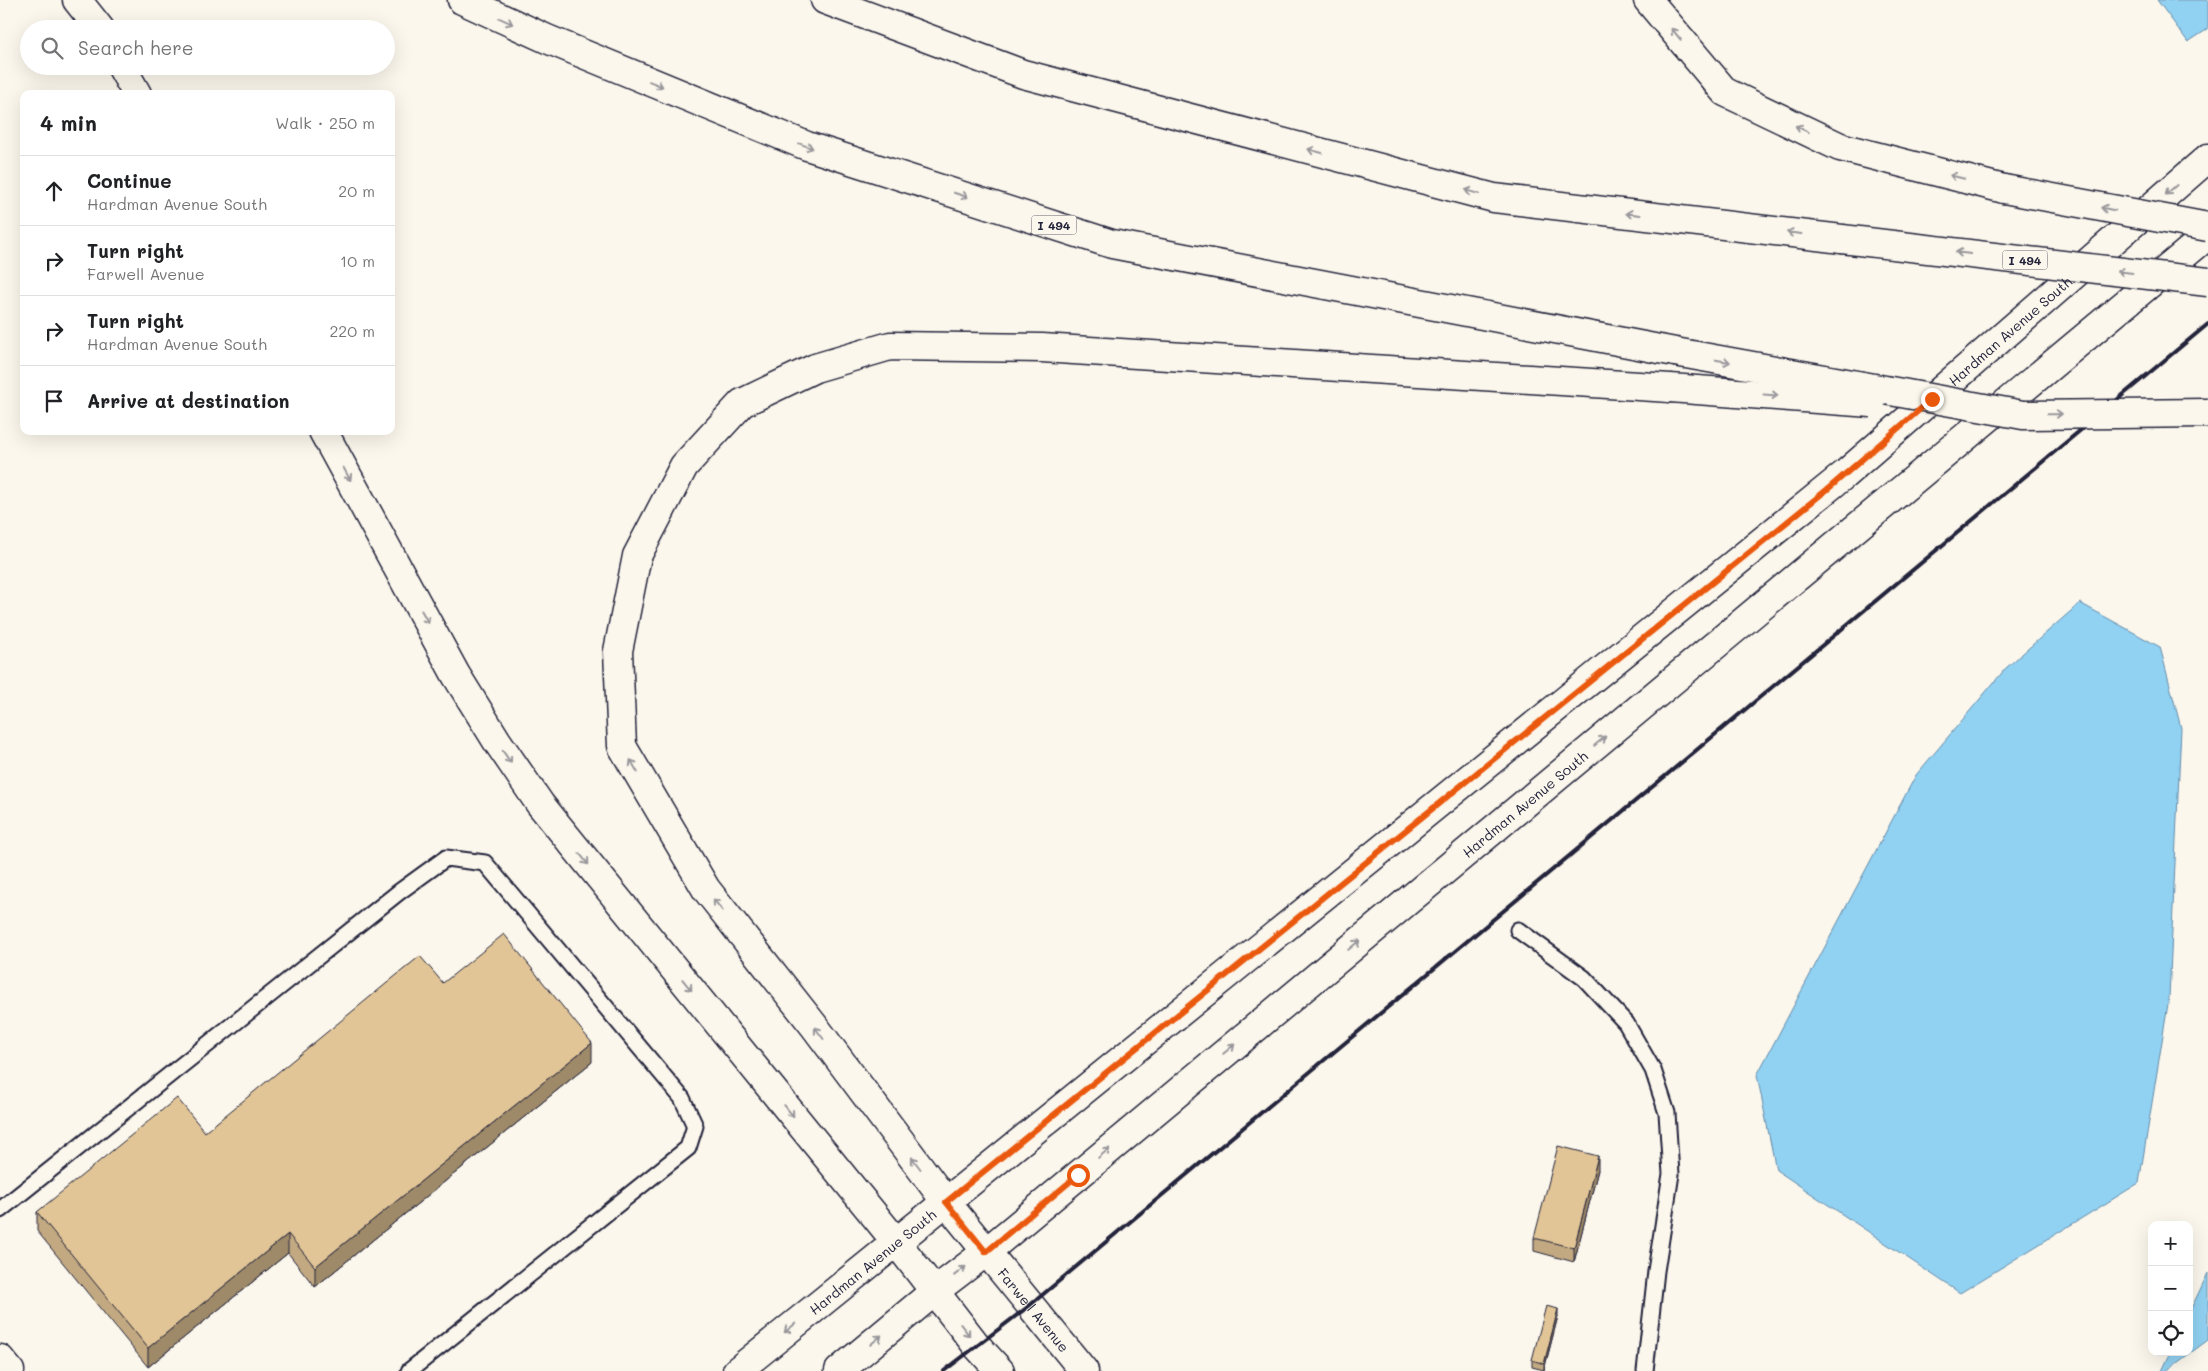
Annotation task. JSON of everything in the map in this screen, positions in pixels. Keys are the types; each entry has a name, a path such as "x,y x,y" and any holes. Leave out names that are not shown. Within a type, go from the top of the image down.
{"main road":[{"path":"77,0 93,20"},
{"name":"I 494","path":"462,0 547,39 807,146 1112,244 1675,352 2024,414 2208,413"},
{"name":"I 494","path":"825,0 1023,74 1494,198 2208,282"},
{"path":"1648,0 1725,92 1840,148 2004,189 2208,227"},
{"path":"126,75 135,90"},
{"name":"Hardman Avenue South","path":"737,1371 1844,475 2208,158"},
{"name":"Hardman Avenue South","path":"839,1371 935,1291 986,1252 2208,235"},
{"name":"Farwell Avenue","path":"1084,1371 946,1202 815,1027 706,889 622,746 618,651 637,556 684,466 742,403 815,368 890,346 1042,348 1670,388 2024,414"},
{"path":"325,435 456,674 496,741 540,804 1000,1371"},
{"path":"0,1359 10,1371"}],"lane":[{"path":"0,1210 399,892 446,858 485,862 682,1098 695,1126 688,1148 409,1371"},
{"path":"1518,930 1584,978 1626,1023 1653,1070 1666,1113 1672,1174 1656,1271 1645,1371"}],"water":[{"path":"2157,0 2208,0 2208,29 2188,42"},
{"path":"2080,603 2160,647 2181,728 2169,998 2139,1183 1960,1293 1776,1170 1757,1075 1916,775 2006,668"},
{"path":"2208,1273 2208,1340 2193,1351 2193,1311 2193,1305"},
{"path":"2169,1356 2186,1356 2166,1371 2162,1371"}],"building":[{"path":"504,934 592,1043 315,1267 288,1234 148,1348 37,1212 177,1098 205,1132 420,956 443,983"},
{"path":"1558,1146 1598,1156 1574,1248 1534,1238"},
{"path":"1546,1306 1558,1309 1544,1364 1532,1360"}],"railway":[{"path":"944,1371 1029,1306 2208,324"}],"route":[{"path":"1078,1175 986,1252 946,1202 1829,488 1932,399"}]}
